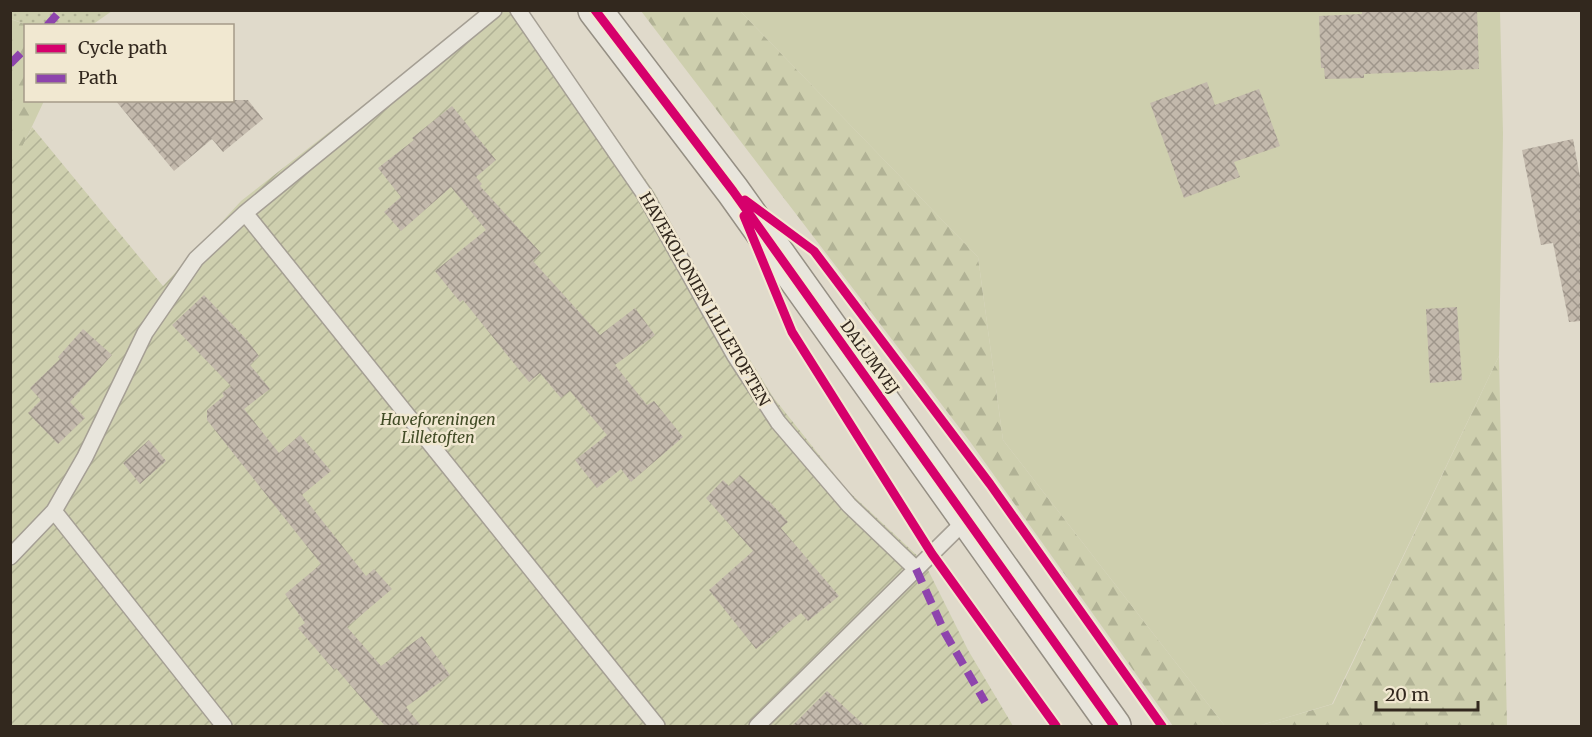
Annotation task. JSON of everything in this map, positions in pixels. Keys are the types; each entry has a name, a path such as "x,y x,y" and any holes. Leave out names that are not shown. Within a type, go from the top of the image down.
{"street":[{"name":"DALUMVEJ","path":"595,10 733,191 1113,726"}],"lane":[{"path":"10,557 54,511 85,457 145,333 196,259 245,213 495,10"},
{"name":"HAVEKOLONIEN LILLETOFTEN","path":"518,10 645,195 735,356 778,422 849,505 916,569"},
{"path":"245,213 657,726"},
{"path":"54,511 224,726"},
{"path":"757,726 968,519"}],"green space":[{"path":"11,10 112,11 93,24 25,24 11,19"},
{"name":"Haveforeningen Lilletoften","path":"484,11 527,11 655,193 704,286 773,397 847,490 924,562 968,650 1013,726 11,726 10,171 32,127 163,286 241,201"},
{"path":"641,11 740,11 978,257 1003,440 1225,726 1173,726 971,443"},
{"path":"740,11 1500,11 1503,134 1499,356 1332,704 1258,726 1225,726 1003,440 978,257"},
{"path":"10,19 25,24 24,102 44,102 11,171"},
{"path":"1499,356 1507,726 1258,726 1333,704"}],"building":[{"path":"1362,10 1477,10 1479,69 1364,74 1364,78 1325,79 1324,68 1321,68 1319,16 1362,14"},
{"path":"1207,82 1215,105 1259,89 1280,146 1234,162 1240,177 1184,198 1150,103"},
{"path":"248,100 263,119 223,152 212,139 174,171 117,102"},
{"path":"452,106 496,160 476,177 482,184 480,186 541,253 533,261 600,335 635,308 655,335 615,365 647,405 654,401 683,437 631,482 621,469 597,488 575,460 607,435 570,391 561,398 540,373 529,382 463,300 460,302 435,271 486,230 451,187 401,231 384,212 401,197 378,168"},
{"path":"1573,139 1581,182 1581,321 1569,322 1553,243 1541,245 1522,150"},
{"path":"204,295 247,340 259,356 250,365 270,389 244,409 279,453 300,435 331,471 302,495 366,576 374,569 392,589 347,627 381,666 422,636 450,675 406,707 421,726 385,726 336,668 334,670 298,628 305,623 285,594 321,564 207,420 207,410 224,396 222,393 231,386 172,325"},
{"path":"1457,307 1462,380 1430,383 1426,309"},
{"path":"83,329 112,355 70,402 85,418 58,444 28,413 41,400 30,388 60,359 58,357"},
{"path":"149,440 166,461 140,484 123,463"},
{"path":"740,475 788,522 781,528 839,596 808,621 801,613 756,649 709,590 753,551 706,498 723,480 729,486"},
{"path":"827,691 865,726 792,726"}],"marked path":[{"path":"49,24 61,10"},
{"path":"10,64 24,50"},
{"path":"916,569 945,633 985,702"}],"cycle path":[{"path":"595,10 733,191 1114,726"},
{"path":"745,200 814,251 990,484 1162,726"},
{"path":"744,216 792,332 932,554 1056,726"}]}
